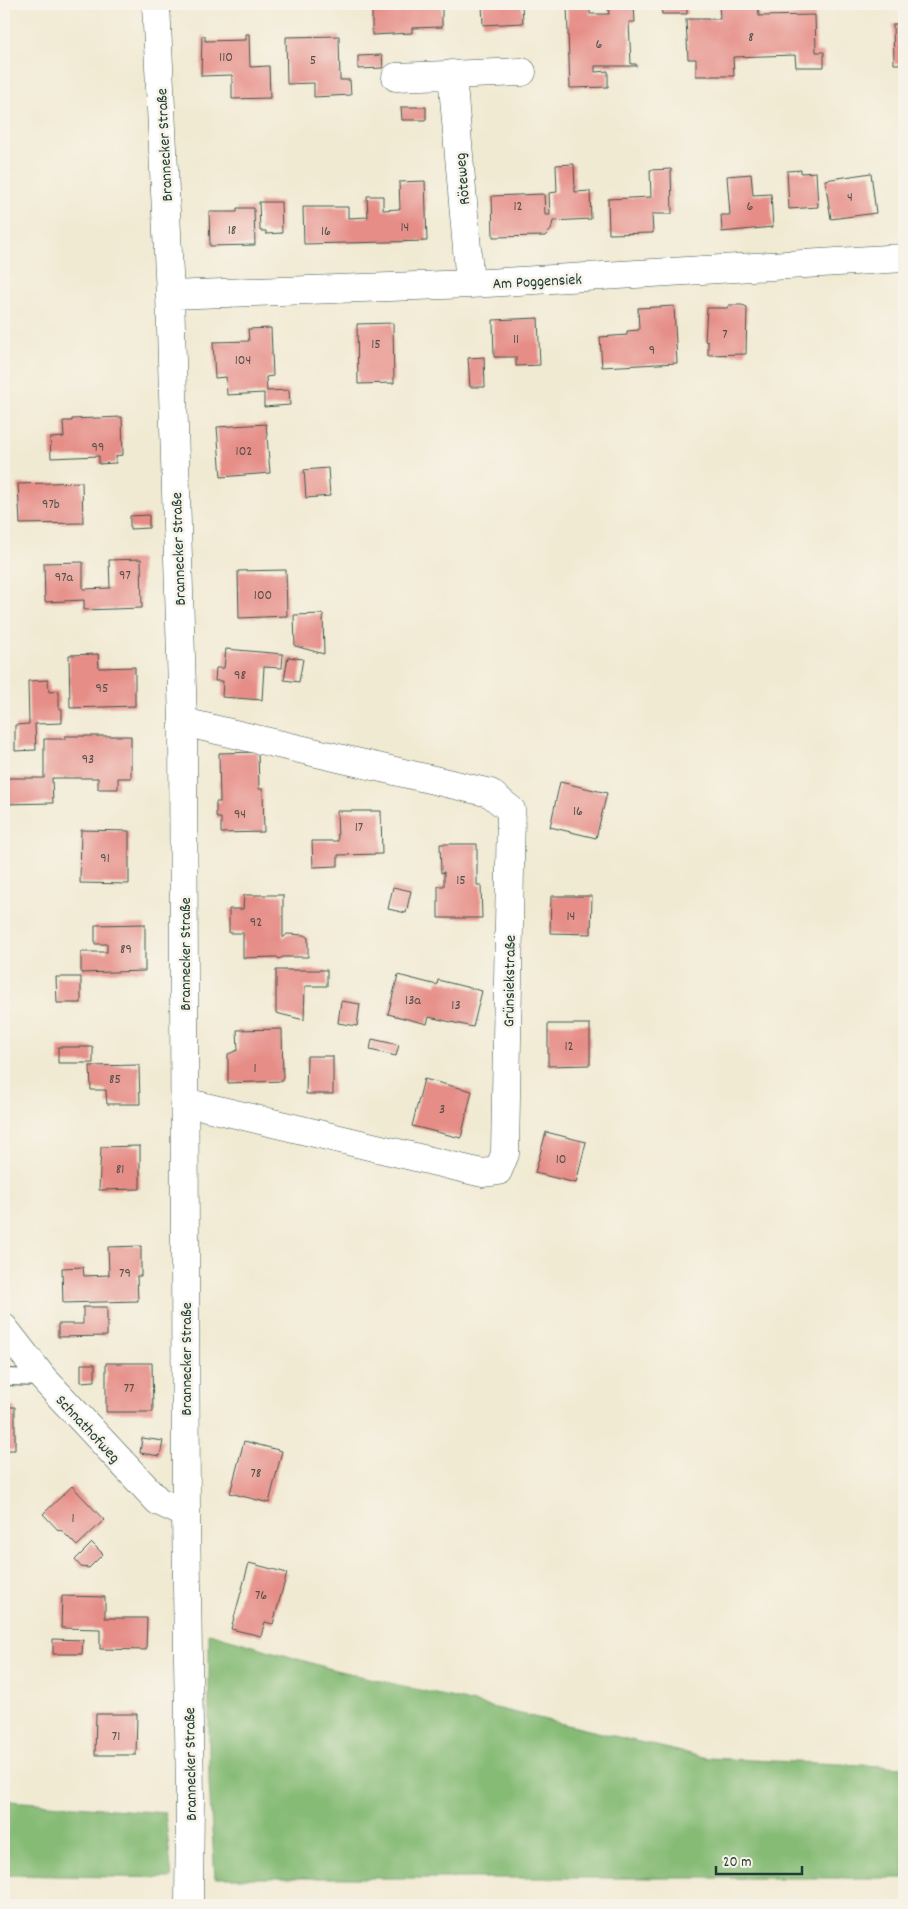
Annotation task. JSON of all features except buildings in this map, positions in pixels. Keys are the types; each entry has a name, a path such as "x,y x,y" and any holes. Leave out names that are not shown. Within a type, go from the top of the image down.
{"street":[{"name":"Brannecker Straße","path":"156,4 170,295 182,722 186,1514 190,1798 189,1905"},
{"path":"396,77 522,72"},
{"name":"Röteweg","path":"452,74 470,284"},
{"name":"Am Poggensiek","path":"170,295 470,284 904,258"},
{"name":"Grünsiekstraße","path":"182,722 490,793 511,810 505,1154 498,1171 482,1174 185,1102"},
{"name":"Schnathofweg","path":"4,1328 43,1378 158,1502 186,1514"}],"lane":[{"path":"4,1377 43,1378"}],"green space":[{"path":"209,1633 335,1670 707,1758 904,1767 904,1878 215,1878 209,1782"},
{"path":"4,1761 10,1801 165,1813 172,1878 4,1875"}]}
